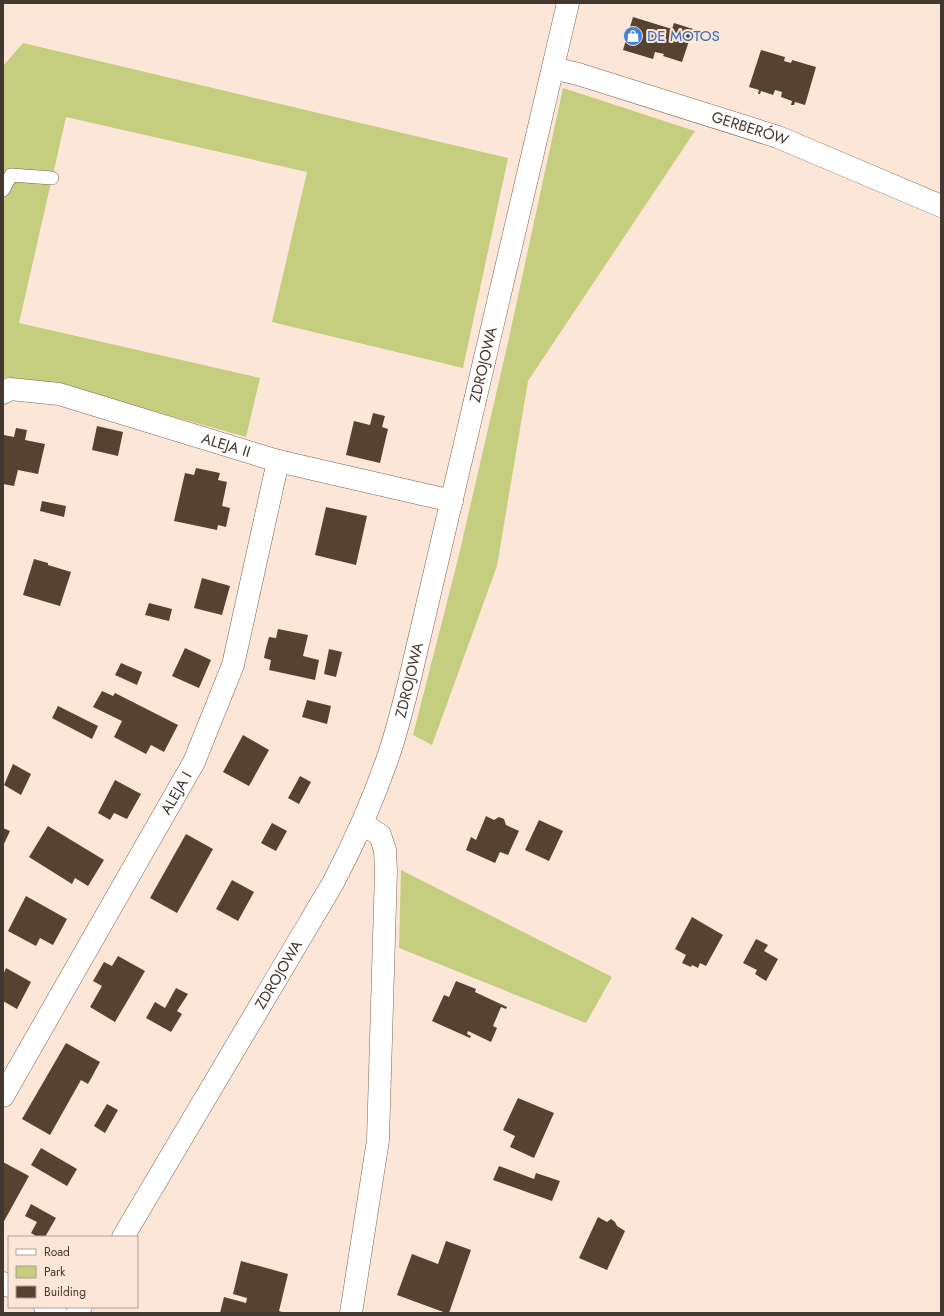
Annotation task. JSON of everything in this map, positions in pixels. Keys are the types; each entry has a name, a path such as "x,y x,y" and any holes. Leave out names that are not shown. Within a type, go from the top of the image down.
{"street":[{"name":"ZDROJOWA","path":"124,1236 333,883 362,824 388,758 411,674 568,3"},
{"name":"GERBERÓW","path":"553,68 578,74 778,136 941,206"},
{"name":"ALEJA II","path":"3,393 10,389 59,394 278,461 452,501"},
{"name":"ALEJA I","path":"3,1096 194,762 233,665 278,461"},
{"path":"351,1313 378,1140 386,871 385,850 380,835 362,824"},
{"path":"47,1308 56,1313"}],"lane":[{"path":"3,190 11,174 52,178"}],"green space":[{"path":"23,43 508,158 463,368 272,322 307,172 66,117 19,323 260,378 246,437 60,385 3,378 3,66"},
{"path":"563,88 695,131 528,381 497,566 432,745 413,735 458,559 509,338"},
{"path":"401,870 612,977 586,1023 399,948"}],"building":[{"path":"633,17 672,29 674,23 693,29 682,62 663,56 664,54 655,52 653,59 623,50"},
{"path":"761,50 785,57 784,61 791,63 792,60 816,67 805,105 795,102 794,105 791,105 792,101 781,97 782,92 775,90 773,95 761,91 760,94 758,94 759,90 749,87"},
{"path":"373,413 385,416 382,427 388,429 380,463 346,455 354,421 370,425"},
{"path":"97,426 123,432 118,456 92,450"},
{"path":"16,428 27,430 25,440 45,444 38,474 18,470 14,486 3,484 3,441 4,435 14,437"},
{"path":"196,468 220,473 218,480 227,482 222,506 230,508 226,527 218,525 217,530 174,521 185,473 194,475"},
{"path":"42,501 66,506 64,517 40,511"},
{"path":"326,507 367,516 356,565 315,555"},
{"path":"34,559 71,572 60,606 23,595"},
{"path":"202,578 230,586 222,615 194,608"},
{"path":"149,603 172,609 169,621 145,615"},
{"path":"278,629 308,635 303,656 319,660 315,680 269,670 271,660 264,658 266,648 269,637 276,638"},
{"path":"185,648 211,660 199,688 172,676"},
{"path":"329,649 342,652 336,677 324,674"},
{"path":"121,663 142,672 137,685 115,675"},
{"path":"102,691 113,696 115,693 178,725 164,752 151,745 146,754 114,737 122,721 93,707"},
{"path":"307,700 331,706 327,724 302,717"},
{"path":"58,706 98,726 92,739 52,718"},
{"path":"243,735 269,750 249,786 223,772"},
{"path":"13,764 31,774 21,795 4,785"},
{"path":"300,776 311,782 299,804 288,798"},
{"path":"115,780 141,794 127,819 114,813 110,820 98,813"},
{"path":"486,816 494,820 499,817 504,819 506,825 519,831 508,855 500,852 495,863 466,850 471,837 476,840"},
{"path":"539,820 563,831 549,861 525,850"},
{"path":"272,823 287,831 276,851 261,843"},
{"path":"48,826 104,860 88,886 75,878 72,884 29,857"},
{"path":"3,828 10,831 3,846"},
{"path":"186,834 213,849 177,913 150,898"},
{"path":"232,880 254,892 238,921 216,909"},
{"path":"26,896 67,919 53,945 40,938 36,946 8,931"},
{"path":"692,917 723,935 706,966 700,963 698,968 682,963 686,955 675,949"},
{"path":"756,939 768,945 764,951 778,959 766,981 755,974 757,970 743,963"},
{"path":"118,956 145,971 115,1022 90,1007 102,986 93,981 104,962 112,966"},
{"path":"6,968 31,982 17,1009 3,1001 3,975"},
{"path":"456,981 476,989 475,992 507,1007 506,1009 501,1007 493,1026 497,1028 491,1042 468,1031 467,1034 471,1036 470,1038 432,1021 444,995 449,997"},
{"path":"176,988 188,994 177,1011 182,1014 171,1032 146,1018 155,1002 165,1008"},
{"path":"66,1043 100,1062 88,1084 81,1080 50,1135 22,1119"},
{"path":"518,1098 554,1113 534,1158 510,1147 515,1136 503,1130"},
{"path":"107,1104 118,1110 105,1133 94,1126"},
{"path":"41,1148 77,1169 67,1186 31,1165"},
{"path":"3,1162 29,1176 3,1223"},
{"path":"499,1166 534,1179 536,1173 560,1181 552,1201 493,1180"},
{"path":"31,1204 56,1218 46,1236 36,1236 31,1233 37,1222 25,1216"},
{"path":"598,1217 607,1222 611,1219 617,1226 625,1231 607,1270 579,1258"},
{"path":"446,1241 471,1250 449,1313 397,1295 412,1254 438,1264"},
{"path":"241,1261 288,1274 279,1311 285,1313 220,1313 224,1297 246,1303 247,1298 233,1294"}],"place":[{"name":"DE MOTOS","path":"633,36"}]}
